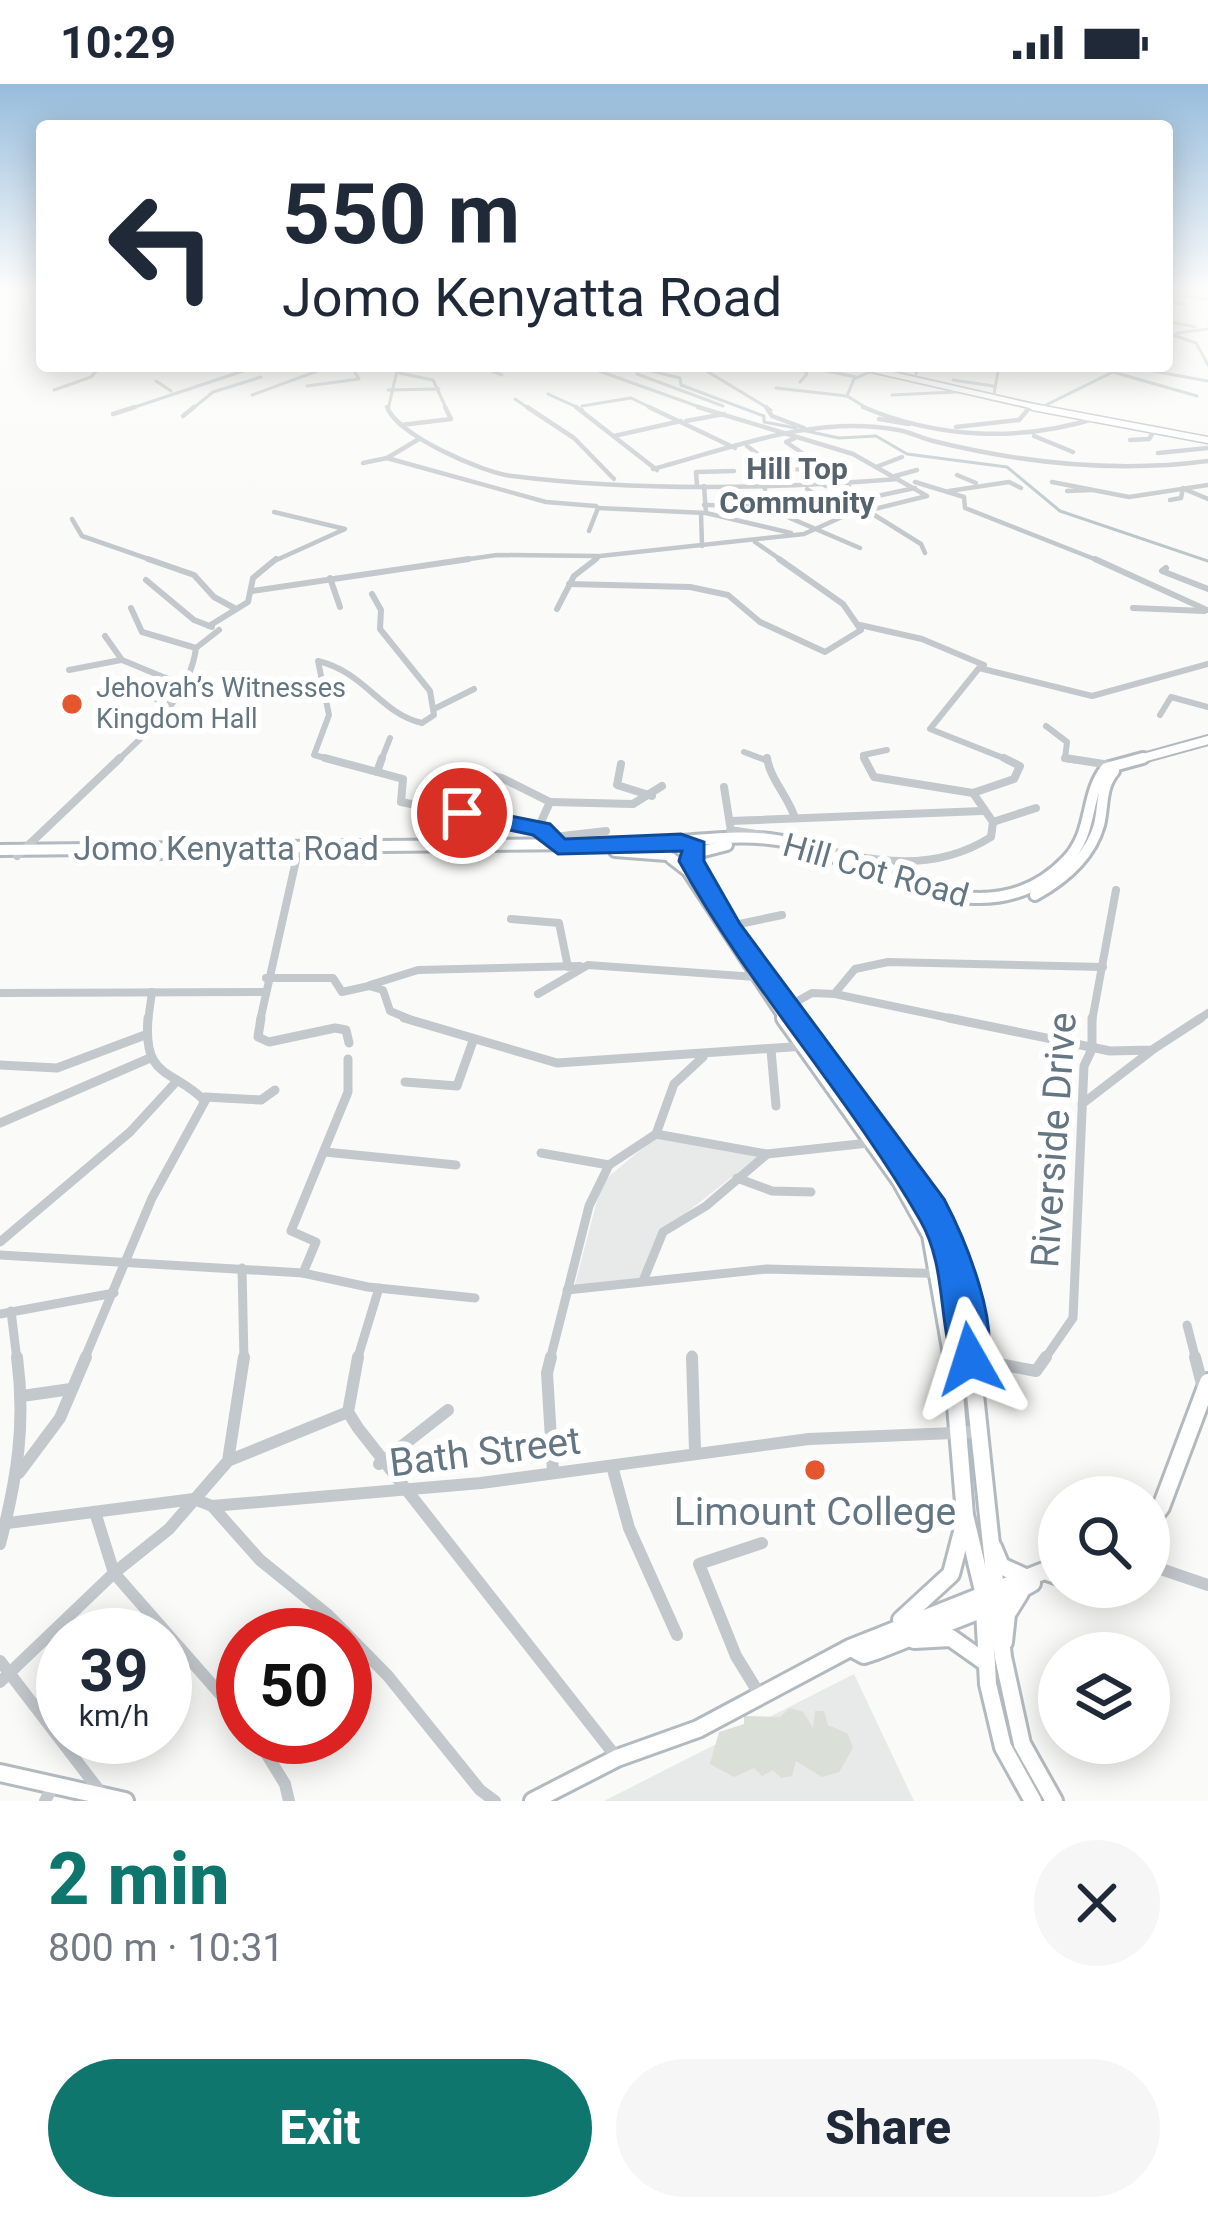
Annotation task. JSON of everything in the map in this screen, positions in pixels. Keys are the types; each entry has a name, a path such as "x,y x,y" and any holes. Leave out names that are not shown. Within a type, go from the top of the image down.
{"main road":[{"path":"882,372 955,392 1208,442"},
{"path":"915,381 994,398"},
{"name":"Hill Cot Road","path":"672,849 731,830 791,843 943,894 1003,898 1036,888 1078,848 1088,829 1096,782 1112,766 1208,742"},
{"name":"Hill Cot Road","path":"694,855 735,844 771,845 938,898 1008,904 1053,885 1084,853 1096,832 1102,788 1111,773 1208,742"},
{"name":"Jomo Kenyatta Road","path":"467,852 556,842 672,849"},
{"path":"672,849 692,844 725,927"},
{"path":"672,849 694,855"},
{"path":"672,849 759,978 932,1209 957,1274 978,1432 1004,1747 1033,1801"},
{"name":"Jomo Kenyatta Road","path":"0,853 672,849"},
{"path":"880,1142 929,1235 940,1274 960,1431 965,1515 989,1598"},
{"path":"1170,1485 1206,1386"},
{"path":"892,1629 951,1574 965,1515"},
{"path":"987,1526 1001,1566 1029,1581"},
{"path":"850,1648 864,1655 1038,1580"},
{"path":"1029,1581 1007,1614 994,1660 1022,1744 1054,1801"},
{"path":"533,1801 617,1758 698,1730 892,1629 989,1598"},
{"path":"882,1648 942,1636 994,1660"},
{"path":"0,1774 50,1793 125,1801"}],"street":[{"path":"54,390 95,372"},
{"path":"112,414 238,372"},
{"path":"258,372 271,386"},
{"path":"307,386 359,379 355,372"},
{"path":"400,372 388,390 386,408 400,425 419,439 499,474 779,489 850,486 917,470"},
{"path":"400,425 451,419 432,379 405,372"},
{"path":"494,372 502,375"},
{"path":"600,372 686,403 733,412"},
{"path":"252,591 497,555 600,556 798,535 867,510 927,496 772,416 771,410 709,372"},
{"path":"800,382 805,372"},
{"path":"831,372 856,377 869,372"},
{"path":"915,381 918,372"},
{"path":"994,398 997,372"},
{"path":"1112,372 1197,397"},
{"path":"1043,407 1112,372"},
{"path":"1156,372 1208,381"},
{"path":"252,395 315,373 324,383"},
{"path":"637,374 787,434"},
{"path":"183,416 213,392 261,377"},
{"path":"847,396 856,377"},
{"path":"952,380 993,386"},
{"path":"156,381 172,392"},
{"path":"388,390 439,388"},
{"path":"776,388 847,396 864,407 937,427"},
{"path":"892,395 955,392"},
{"path":"935,400 942,393"},
{"path":"942,393 944,402"},
{"path":"548,394 582,406 663,481"},
{"path":"582,406 631,398 739,449"},
{"path":"515,399 574,438 615,480"},
{"path":"660,410 686,403"},
{"path":"951,429 976,421 1014,422 1031,404"},
{"path":"613,436 733,412"},
{"path":"879,419 1034,435 1096,419"},
{"path":"653,469 800,431 937,427"},
{"path":"896,429 952,445 1086,466 1155,468 1208,461"},
{"path":"800,431 786,442 793,451 850,486"},
{"path":"1130,440 1146,440 1154,432"},
{"path":"1034,435 1073,452"},
{"path":"363,463 387,458 419,439"},
{"path":"920,447 932,441"},
{"path":"1186,451 1208,442"},
{"path":"942,449 952,445"},
{"path":"747,446 778,469"},
{"path":"983,455 1002,452"},
{"path":"876,467 902,457"},
{"path":"387,458 546,502 704,513 798,535"},
{"path":"765,489 756,470 799,469 827,487"},
{"path":"702,546 704,505 697,472 734,471"},
{"path":"957,475 977,484"},
{"path":"898,478 965,498 965,508 1208,608"},
{"path":"1052,482 1070,480 1130,497 1208,485"},
{"path":"578,481 597,507"},
{"path":"948,491 1009,482 1013,487"},
{"path":"805,488 825,500"},
{"path":"863,499 916,488"},
{"path":"1183,488 1208,499"},
{"path":"1170,500 1181,498 1183,488"},
{"path":"779,489 787,496"},
{"path":"1067,491 1093,490"},
{"path":"704,505 757,506 860,548"},
{"path":"740,522 757,506"},
{"path":"589,531 597,507"},
{"path":"867,510 921,544 925,553"},
{"path":"777,513 800,511"},
{"path":"208,626 248,602 253,578 276,559 345,529 274,512"},
{"path":"72,519 77,533 194,575 214,597 236,609"},
{"path":"754,541 843,604 860,625 922,638 985,666 1092,696 1208,664"},
{"path":"557,609 569,584 600,556"},
{"path":"1166,568 1162,571 1208,589"},
{"path":"330,578 340,607"},
{"path":"146,580 194,620 219,631 196,648"},
{"path":"569,584 690,587 728,595 760,622 825,652 848,640 860,625"},
{"path":"372,595 381,610 380,629 430,691 435,708 474,689"},
{"path":"131,608 142,632 196,648"},
{"path":"1133,608 1208,608"},
{"path":"105,636 122,660 185,686"},
{"path":"20,852 96,785 185,686 198,659 196,648"},
{"path":"69,670 122,660"},
{"name":"Jomo Kenyatta Road","path":"435,708 426,722 410,722 357,671 318,661 330,708 325,739 315,757 404,779 401,802 542,829"},
{"path":"887,750 863,755 874,777 973,793 1014,779 1019,762 1001,753 979,752 932,725 985,666"},
{"path":"133,690 169,704"},
{"path":"1160,715 1171,697 1208,707"},
{"path":"146,730 226,715"},
{"path":"1046,726 1066,742 1065,759 1112,766"},
{"path":"377,774 390,739"},
{"path":"744,752 767,757 769,772 787,792 795,818"},
{"path":"621,764 617,785 652,796"},
{"path":"465,768 502,778 550,802 633,804 662,786"},
{"path":"724,787 731,830"},
{"path":"731,830 929,863 965,858 991,837 992,822 973,793"},
{"path":"550,802 542,829 556,842 606,831"},
{"path":"992,822 1036,808"},
{"path":"731,830 795,818 982,811"},
{"path":"467,852 490,817"},
{"path":"298,849 266,978 260,1041 335,1028 346,1030 349,1043"},
{"name":"Riverside Drive","path":"952,1355 1036,1371 1073,1318 1084,1153 1084,1066 1092,1049 1092,999 1103,967 1116,890"},
{"path":"725,927 782,915"},
{"path":"511,919 559,923 568,967"},
{"path":"835,994 855,969 888,962 1103,967"},
{"path":"266,978 333,978 342,992 418,970 583,966 759,978"},
{"path":"538,994 583,966"},
{"path":"369,986 383,990 390,1010 402,1017 557,1064 811,1045"},
{"path":"152,992 145,1035 150,1058 175,1083 205,1097 261,1100 275,1090"},
{"path":"0,993 264,992"},
{"path":"783,1009 812,993 835,994 1092,1049 1152,1050"},
{"path":"1081,1105 1208,1013"},
{"path":"0,1065 53,1071 145,1035"},
{"path":"405,1082 457,1086 472,1041"},
{"path":"771,1050 776,1106"},
{"path":"553,1472 547,1373 589,1206 609,1165 656,1134 674,1084 704,1056"},
{"path":"0,1123 150,1058"},
{"path":"303,1273 316,1242 291,1231 348,1092 348,1059"},
{"path":"0,1242 130,1132 175,1083"},
{"path":"19,1473 60,1418 205,1097"},
{"path":"656,1134 767,1154 880,1142"},
{"path":"325,1152 456,1165"},
{"path":"541,1153 609,1165"},
{"path":"644,1281 663,1232 706,1206 767,1154"},
{"path":"736,1178 772,1191 811,1192"},
{"path":"0,1256 128,1259 303,1273 379,1288 475,1298"},
{"path":"228,1460 244,1378 242,1268"},
{"path":"567,1289 767,1269 957,1274"},
{"path":"379,1288 360,1344 348,1412 379,1465 436,1522 586,1726 617,1758"},
{"path":"0,1544 19,1473 22,1396 5,1312 114,1293"},
{"path":"1187,1325 1206,1386"},
{"path":"692,1355 694,1450"},
{"path":"22,1396 71,1389"},
{"path":"379,1465 448,1410"},
{"path":"98,1796 2,1673 169,1529 228,1460 348,1412"},
{"name":"Bath Street","path":"2,1524 194,1499 212,1506 373,1497 612,1466 694,1450 978,1432"},
{"path":"612,1466 629,1528 677,1635"},
{"path":"212,1506 260,1560 328,1615 388,1676 480,1790 495,1801"},
{"path":"95,1512 114,1573 216,1689"},
{"path":"760,1696 736,1656 699,1564 761,1543"},
{"path":"1170,1572 1208,1585"},
{"path":"273,1764 286,1784 289,1801"}],"shaded area":[{"path":"655,1138 761,1154 667,1228 643,1280 574,1288 602,1182"},
{"path":"854,1674 914,1801 604,1801"},
{"path":"790,1708 803,1712 813,1728 815,1711 824,1711 828,1725 848,1734 853,1748 839,1772 822,1777 796,1761 792,1776 781,1778 773,1770 762,1776 754,1768 734,1777 710,1764 719,1732 744,1724 744,1716 780,1717"}],"waterway":[{"path":"656,372 764,416 764,422 796,428"},
{"path":"806,431 839,438 876,436 907,454 1007,467 1060,511 1208,561"}],"place":[{"name":"Jehovah’s Witnesses Kingdom Hall","path":"72,704"},
{"name":"Limount College","path":"815,1470"}],"district":[{"name":"Hill Top Community","path":"797,485"}],"route":[{"path":"462,813 542,829 554,837 558,847 681,841 695,847 692,861 729,927 863,1106 932,1209 947,1238 965,1303 970,1359"}]}
